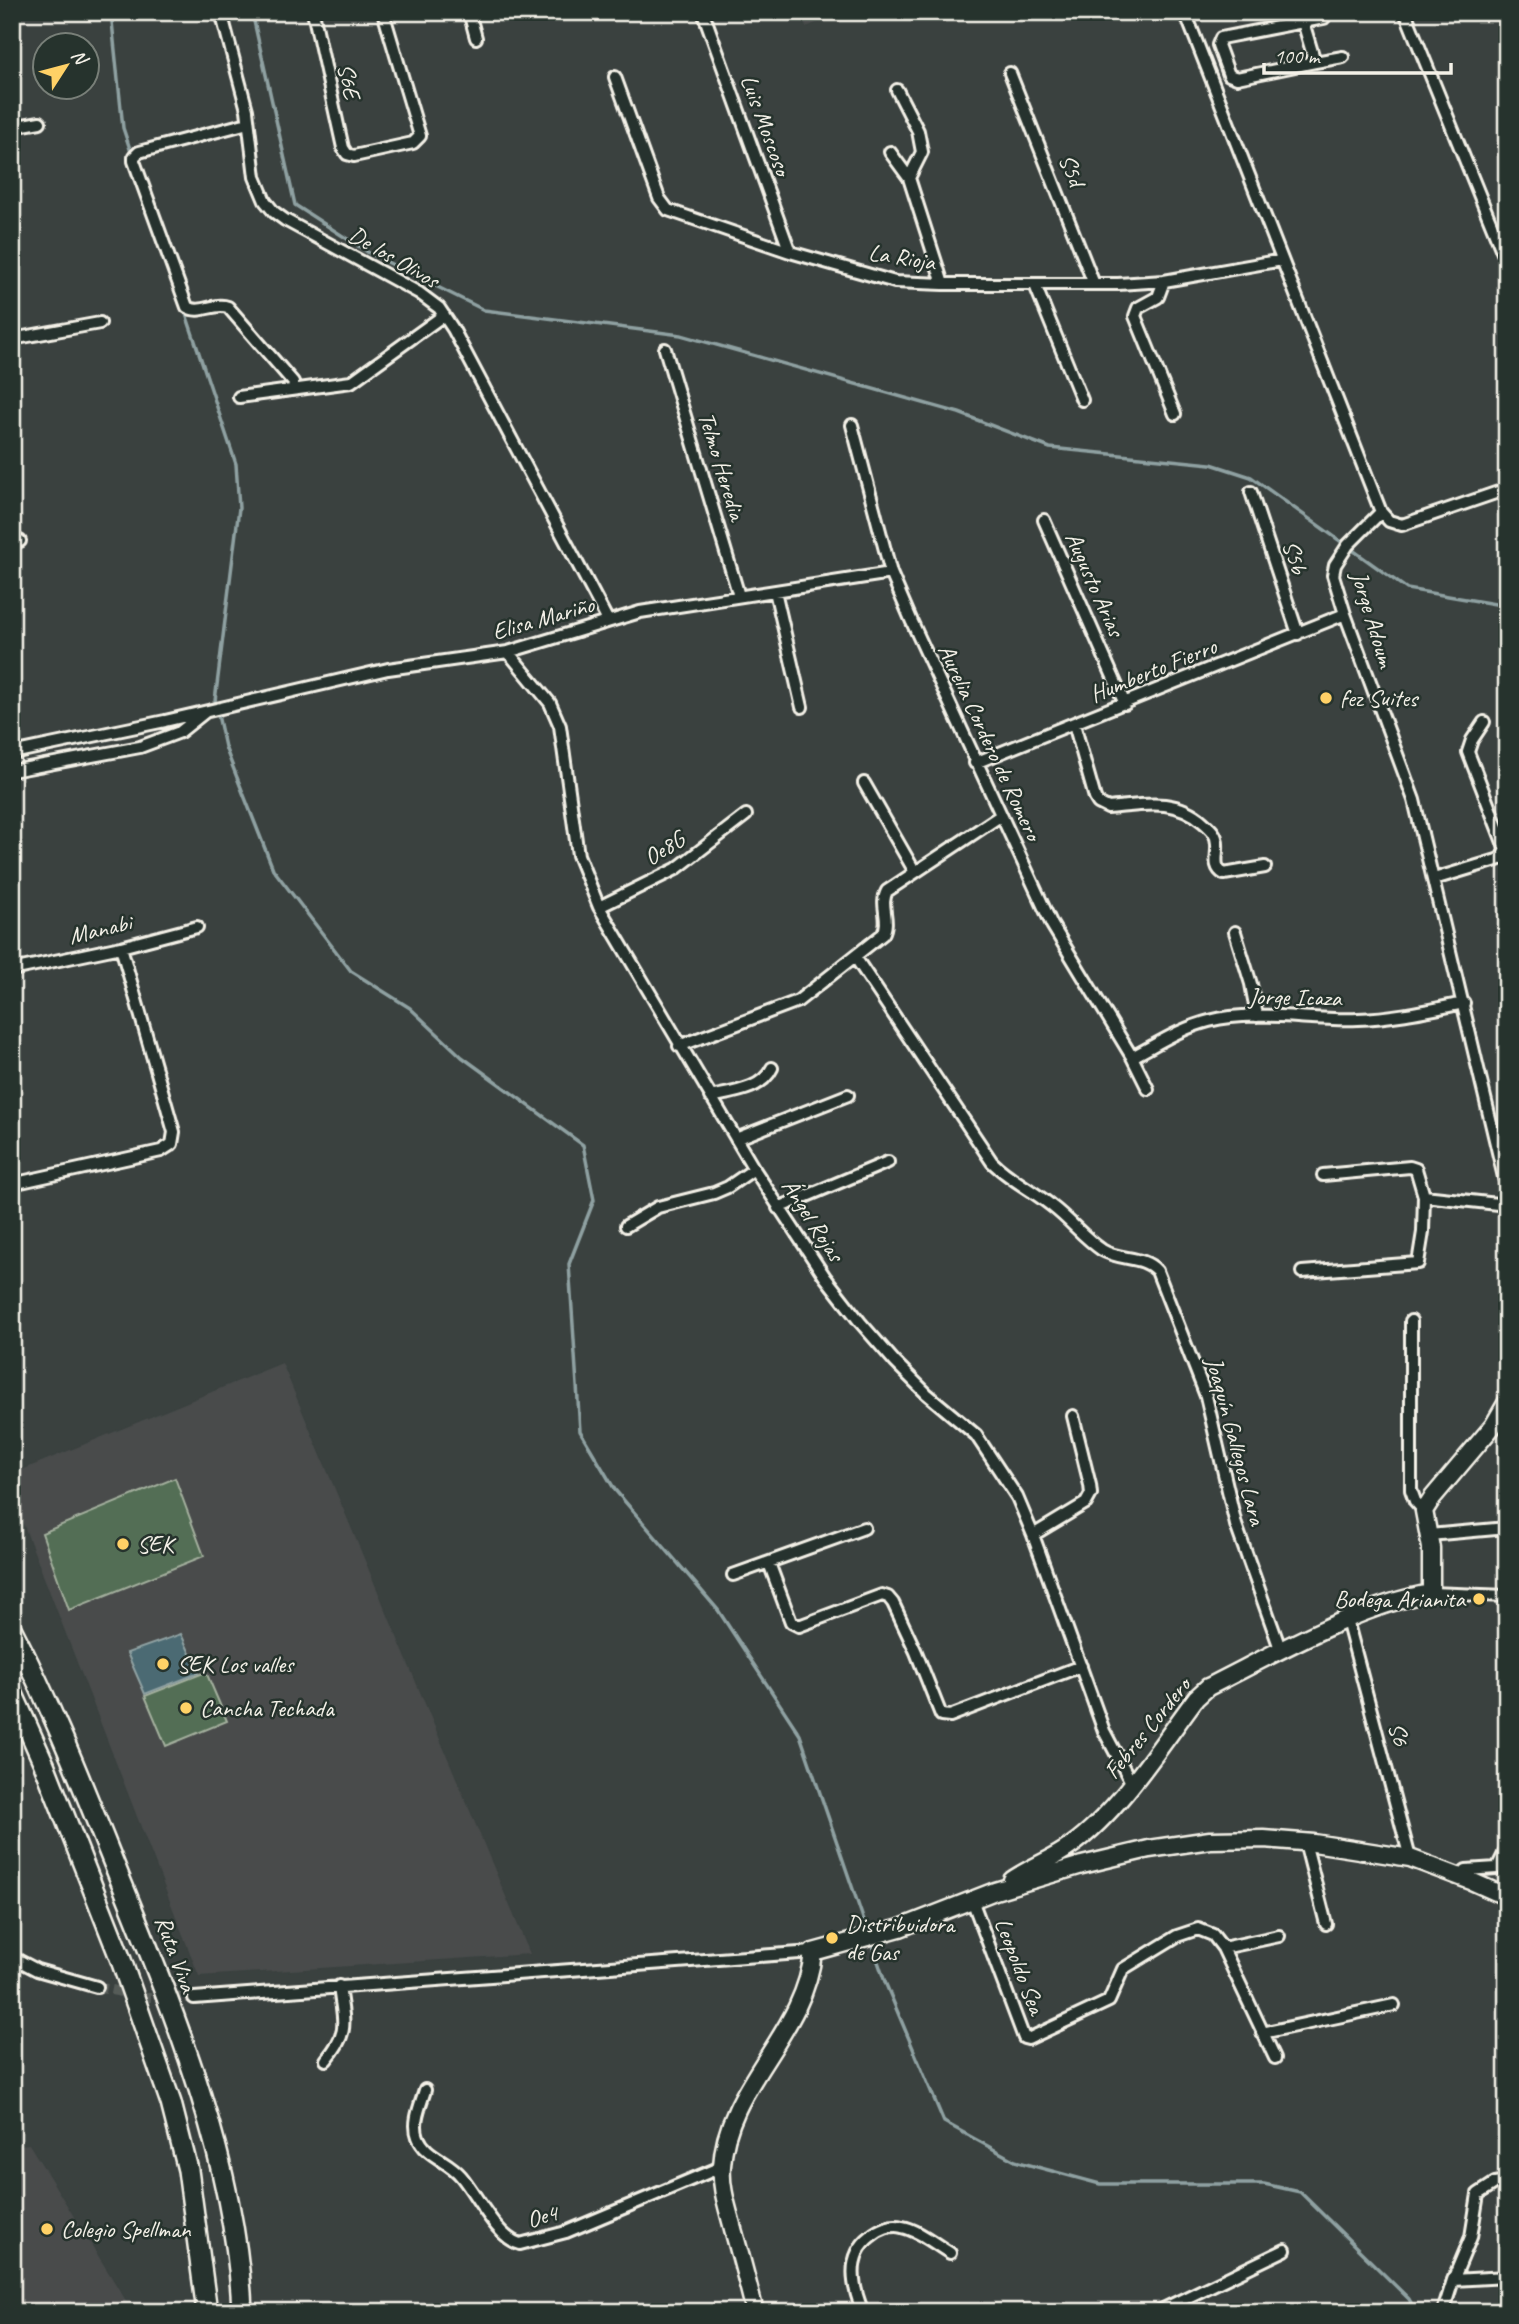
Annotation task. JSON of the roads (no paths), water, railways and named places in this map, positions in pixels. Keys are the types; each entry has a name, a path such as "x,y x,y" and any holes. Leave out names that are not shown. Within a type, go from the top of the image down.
{"highway":[{"name":"Ruta Viva","path":"12,1630 36,1675 71,1757 154,1964 199,2093 220,2162 234,2241 242,2312"},
{"path":"12,1692 44,1764 116,1948 171,2103 188,2170 207,2312"},
{"path":"194,2312 196,2237"}],"street":[{"name":"De los Olivos","path":"220,12 242,86 254,177 265,201 274,212 419,293 444,315 608,621"},
{"name":"S6E","path":"313,12 342,148 350,156 413,143 419,139 419,131 383,12"},
{"path":"469,12 476,38"},
{"name":"Luis Moscoso","path":"703,12 790,251"},
{"path":"1185,12 1378,515 1402,525 1507,489"},
{"path":"1405,12 1507,263"},
{"path":"1324,19 1224,36 1217,42 1224,65 1229,75 1237,78 1343,57"},
{"path":"1303,22 1315,62"},
{"path":"1205,69 1224,65"},
{"name":"S5d","path":"1010,73 1094,284"},
{"name":"La Rioja","path":"615,76 663,205 668,209 790,251 895,282 1035,285 1164,281 1282,260"},
{"path":"897,90 918,131 922,152 909,178"},
{"path":"12,127 40,122"},
{"path":"248,123 139,152 134,161 187,307 196,310 219,305 228,307 293,382"},
{"path":"890,152 909,178 943,285"},
{"path":"1164,281 1158,297 1138,308 1135,316 1175,414"},
{"path":"1035,285 1082,400"},
{"path":"239,397 351,382 444,315"},
{"path":"12,339 100,323"},
{"name":"Telmo Heredia","path":"665,349 739,596"},
{"name":"Aurelia Cordero de Romero","path":"852,425 891,573 975,763 1062,945 1132,1057 1148,1089"},
{"name":"S5b","path":"1251,492 1298,634"},
{"name":"Jorge Adoum","path":"1378,515 1348,545 1335,565 1333,575 1345,614 1405,772 1434,879 1507,1190"},
{"name":"Augusto Arias","path":"1044,520 1125,704"},
{"name":"Elisa Mariño","path":"12,753 388,669 508,652 659,608 891,573"},
{"path":"775,591 802,707"},
{"name":"Humberto Fierro","path":"975,763 1345,614"},
{"name":"Ángel Rojas","path":"508,652 550,703 560,726 578,855 599,907 710,1097 778,1208 825,1277 860,1322 927,1394 976,1434 1017,1497 1104,1731 1132,1784"},
{"name":"Elisa Mariño","path":"12,771 164,740 180,732 207,710"},
{"path":"1434,879 1497,860 1504,854 1505,845 1468,752 1472,740 1484,722"},
{"path":"1074,724 1095,798 1103,807 1173,804 1197,816 1213,831 1217,841 1216,865 1219,872 1224,874 1265,867"},
{"path":"73,741 78,759"},
{"path":"864,783 915,872"},
{"name":"Oe8G","path":"599,907 676,869 746,815"},
{"path":"680,1046 798,1001 886,930 884,895 1000,816"},
{"name":"Manabi","path":"12,970 121,947 197,927"},
{"path":"1235,932 1251,984 1256,1016"},
{"path":"12,1184 161,1152 172,1144 174,1132 121,947"},
{"name":"Joaquín Gallegos Lara","path":"855,957 992,1162 1055,1208 1102,1250 1144,1261 1157,1270 1206,1396 1236,1525 1281,1651"},
{"name":"Jorge Icaza","path":"1132,1057 1194,1026 1228,1017 1357,1020 1405,1015 1464,1003"},
{"path":"710,1097 764,1081 772,1068"},
{"path":"736,1139 848,1095"},
{"path":"778,1208 888,1163"},
{"path":"1302,1272 1418,1263 1423,1232 1424,1196 1416,1169 1410,1167 1323,1174"},
{"path":"626,1226 658,1206 714,1193 728,1187 754,1169"},
{"path":"1424,1196 1507,1205"},
{"path":"1411,1321 1411,1490 1415,1501 1424,1511 1429,1535 1431,1593 1507,1596"},
{"path":"1424,1511 1493,1426 1507,1402"},
{"path":"1033,1535 1089,1499 1090,1485 1073,1416"},
{"path":"733,1575 864,1528"},
{"path":"1429,1535 1507,1528"},
{"path":"769,1563 791,1622 799,1626 882,1595 888,1597 916,1652 941,1715 950,1716 1081,1666"},
{"name":"Febres Cordero","path":"995,1891 1070,1847 1089,1831 1132,1784 1196,1698 1208,1687 1347,1620 1408,1597 1431,1593"},
{"name":"S6","path":"1347,1620 1410,1858"},
{"path":"194,1998 813,1952 900,1928 995,1891 1121,1854 1182,1843 1234,1838 1342,1846 1410,1858 1507,1897"},
{"path":"1305,1842 1326,1924"},
{"path":"1460,1876 1466,1870 1497,1868 1507,1848"},
{"name":"Leopoldo Sea","path":"972,1900 1024,2038 1028,2039 1108,2001 1123,1969 1177,1936 1199,1929 1213,1935 1223,1948"},
{"path":"1275,2058 1223,1948 1279,1936"},
{"path":"755,2312 724,2194 721,2167 727,2134 738,2105 797,2009 805,1989 813,1952"},
{"path":"12,1957 46,1973 97,1987"},
{"path":"326,2060 337,2047 343,2032 339,1986"},
{"path":"1262,2033 1394,2006"},
{"name":"Oe4","path":"425,2090 415,2128 419,2141 429,2152 459,2173 505,2237 520,2244 566,2232 721,2167"},
{"path":"1443,2312 1471,2237 1478,2194 1495,2183 1507,2181"},
{"path":"863,2312 853,2276 854,2259 861,2244 874,2233 886,2227 900,2226 950,2253"},
{"path":"1157,2312 1285,2250"},
{"path":"1453,2280 1507,2277"}],"water":[{"name":"SEK Los valles","path":"181,1634 199,1673 145,1694 127,1653"}],"waterway":[{"path":"111,12 123,128 132,155"},
{"path":"252,12 295,205 369,253 484,310 681,335 959,413 1050,448 1211,464 1251,477 1407,589 1507,606"},
{"path":"184,308 236,464 239,508 215,701 225,747 273,869 351,971 410,1008 462,1057 583,1145 594,1200 569,1264 580,1431 615,1490 718,1610 800,1735 867,1930"},
{"path":"871,1941 885,1982 944,2122 1015,2161 1100,2184 1264,2184 1300,2192 1409,2299 1416,2312"}],"tunnel":[{"path":"97,1987 146,1997 194,1998"}],"place":[{"name":"fez Suites","path":"1326,698"},
{"name":"SEK","path":"123,1544"},
{"name":"Bodega Arianita","path":"1479,1599"},
{"name":"SEK Los valles","path":"163,1664"},
{"name":"Cancha Techada","path":"186,1708"},
{"name":"Distribuidora de Gas","path":"832,1938"},
{"name":"Colegio Spellman","path":"47,2229"}]}
